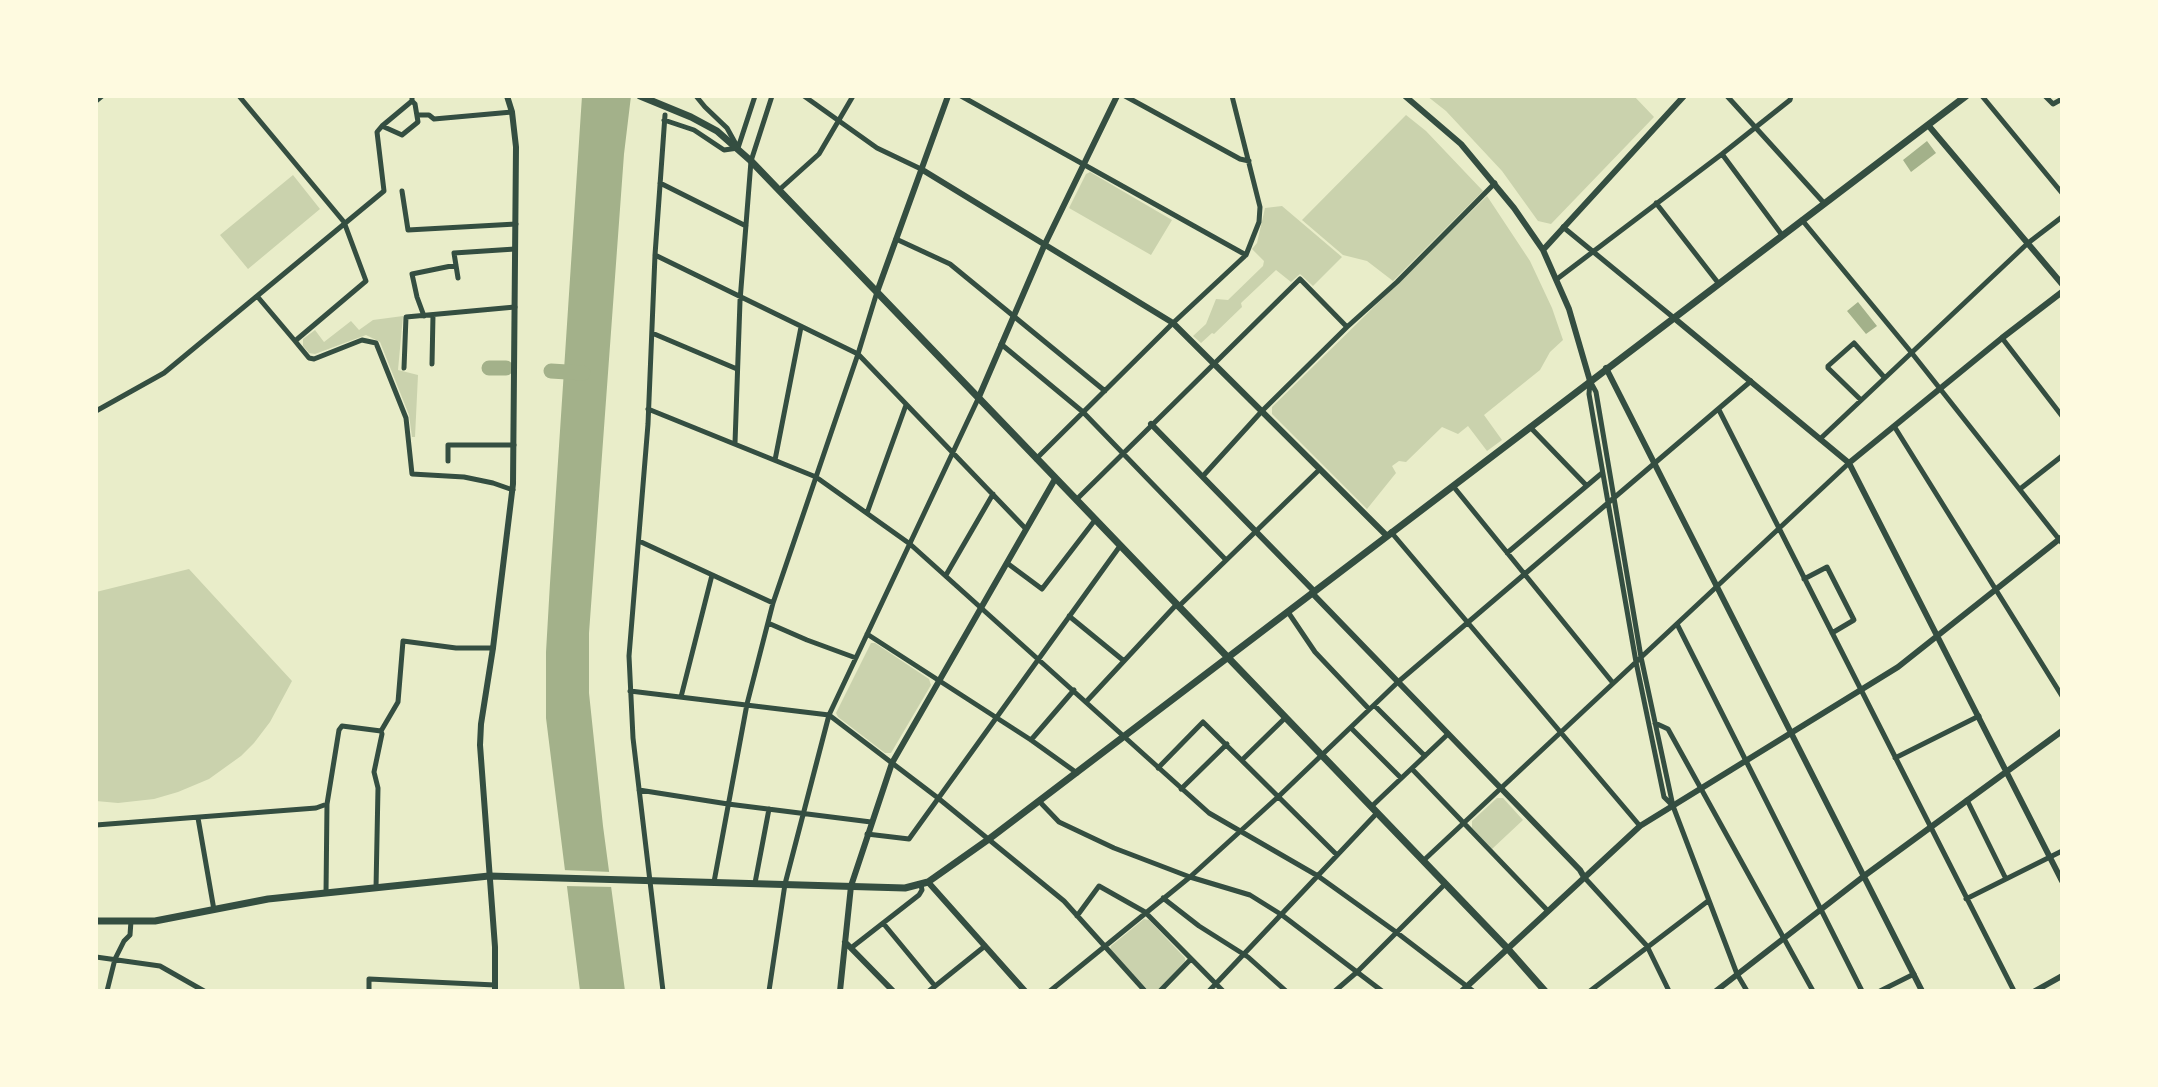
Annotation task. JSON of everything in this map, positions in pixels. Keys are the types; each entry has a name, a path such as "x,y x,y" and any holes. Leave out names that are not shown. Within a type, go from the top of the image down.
{"main road":[{"path":"640,96 691,117 727,138 738,148 1424,861 1545,991"},
{"path":"96,921 155,921 268,899 489,876 905,888 924,884 989,839 1124,737 1966,96"}],"street":[{"path":"96,101 102,96"},
{"path":"239,96 344,222 366,281 295,341"},
{"path":"369,991 369,979 495,988 495,947 480,745 513,490 516,147 512,112 507,96"},
{"path":"696,96 727,128 738,148"},
{"path":"738,148 755,96"},
{"path":"735,443 740,298 751,161 772,96"},
{"path":"804,96 877,148 921,169 1173,323 1388,534 1640,826"},
{"path":"779,190 819,154 853,96"},
{"path":"714,882 747,704 773,603 877,292 948,96"},
{"path":"961,96 1246,255"},
{"path":"769,991 785,884 829,715 978,399 1044,246 1117,96"},
{"path":"1125,96 1240,159 1249,161"},
{"path":"1036,459 1173,323 1246,255 1259,222 1260,207 1232,96"},
{"path":"1406,96 1461,144 1495,183 1543,250 1569,309 1590,381 1596,392 1641,657 1673,806 1737,974 1747,991"},
{"path":"1543,250 1684,96"},
{"path":"1727,96 1824,203"},
{"path":"1557,279 1722,154 1790,100 1791,96"},
{"path":"1982,96 2062,193"},
{"path":"2045,96 2053,104 2062,99"},
{"path":"96,411 165,373 384,191 377,132 382,126 412,98 418,122 402,135 382,126"},
{"path":"417,115 429,114 434,119 512,112"},
{"path":"663,991 639,790 629,656 648,409 664,117 694,130 724,150 738,148"},
{"path":"1928,125 2062,284"},
{"path":"1722,154 1782,235"},
{"path":"660,183 746,226"},
{"path":"1203,476 1262,411 1347,327 1397,282 1495,183"},
{"path":"402,191 408,230 516,224"},
{"path":"1656,203 1719,284"},
{"path":"1820,439 2028,243 2062,217"},
{"path":"1462,991 1640,826 1898,667 1996,588 2061,540 1802,220"},
{"path":"1563,227 1849,463 2062,881"},
{"path":"896,239 950,264 1105,391"},
{"path":"458,278 454,254 515,249"},
{"path":"655,255 858,354 1026,529"},
{"path":"424,316 412,274 456,265"},
{"path":"1076,500 1300,279 1347,327"},
{"path":"1424,861 1849,463 2062,292"},
{"path":"257,296 309,358 314,359 362,340 376,343 406,418 412,474 464,477 513,490"},
{"path":"404,368 406,317 515,307"},
{"path":"432,363 433,315"},
{"path":"775,459 801,327"},
{"path":"652,333 738,369"},
{"path":"2002,338 2062,416"},
{"path":"1861,400 1828,366 1854,343 1884,377"},
{"path":"1001,344 1083,412 1226,560"},
{"path":"1606,368 1922,991"},
{"path":"1590,381 1589,394 1636,662 1664,797 1673,806"},
{"path":"1050,991 1190,877 1322,756 1398,682 1751,381"},
{"path":"867,513 906,405"},
{"path":"648,409 816,477 910,544 1209,813 1318,876 1468,985 1473,991"},
{"path":"1719,410 2014,991"},
{"path":"1151,424 1580,870 1647,946 1669,991"},
{"path":"1894,426 2062,696"},
{"path":"1530,427 1587,485"},
{"path":"448,461 448,445 514,446"},
{"path":"2020,489 2062,456"},
{"path":"1086,702 1177,606 1257,532 1320,469"},
{"path":"1507,553 1602,473 1610,471"},
{"path":"840,991 851,886 892,763 1055,479"},
{"path":"1453,486 1613,683"},
{"path":"946,575 993,494"},
{"path":"1007,563 1042,589 1095,520"},
{"path":"639,541 773,603"},
{"path":"867,834 909,839 1120,546"},
{"path":"1804,579 1827,567 1854,620 1832,633"},
{"path":"681,697 712,574"},
{"path":"1288,612 1315,652 1369,710"},
{"path":"1069,616 1124,661"},
{"path":"768,623 856,658"},
{"path":"1677,624 1862,991"},
{"path":"867,634 1077,772"},
{"path":"376,888 378,788 374,772 381,731 398,702 403,641 456,648 493,648"},
{"path":"1031,741 1074,690"},
{"path":"630,691 829,715 938,798 1064,901 1144,991"},
{"path":"1374,705 1425,756"},
{"path":"1895,758 1979,716"},
{"path":"1242,760 1285,718"},
{"path":"1648,720 1668,729 1813,991"},
{"path":"1158,768 1203,722 1337,855"},
{"path":"326,893 327,804 339,730 342,726 381,731"},
{"path":"1351,728 1401,778"},
{"path":"1716,991 1864,876 2062,731"},
{"path":"1371,807 1448,734"},
{"path":"1181,789 1227,744"},
{"path":"1412,768 1548,911"},
{"path":"639,790 872,822"},
{"path":"1967,800 2006,879"},
{"path":"1039,801 1059,822 1114,848 1190,877 1250,895 1282,915 1382,991"},
{"path":"96,825 316,808 327,804"},
{"path":"755,883 769,808"},
{"path":"1209,991 1377,813"},
{"path":"198,818 214,910"},
{"path":"1966,899 2062,851"},
{"path":"851,948 919,895 924,884 985,946 1025,991"},
{"path":"1335,991 1358,972 1445,884"},
{"path":"1077,916 1099,886 1145,912 1223,991"},
{"path":"1163,898 1199,926 1244,955 1286,991"},
{"path":"1590,991 1708,901"},
{"path":"107,991 115,959 130,934 131,921"},
{"path":"883,923 935,986"},
{"path":"845,942 893,991"},
{"path":"929,991 985,946"},
{"path":"96,957 160,966 204,991"},
{"path":"1160,991 1191,959"},
{"path":"1880,991 1914,974"},
{"path":"2036,991 2062,976"}],"shaded area":[{"path":"582,96 631,96 624,154 589,633 589,693 603,826 625,991 580,991 546,718 546,652"},
{"path":"1427,96 1634,96 1654,117 1551,224 1538,221 1502,171 1446,111"},
{"path":"1406,115 1426,131 1483,191 1393,281 1367,261 1343,255 1302,220"},
{"path":"1927,141 1936,153 1911,172 1903,160"},
{"path":"1090,172 1172,220 1151,255 1069,208 1086,174"},
{"path":"293,175 320,209 248,269 220,235"},
{"path":"1487,196 1530,261 1552,308 1563,340 1550,352 1540,370 1484,415 1502,440 1487,451 1468,426 1458,434 1442,427 1406,462 1399,461 1392,466 1396,473 1367,509 1272,414 1272,407"},
{"path":"1282,206 1342,257 1313,286 1300,274 1291,282 1276,270 1241,303 1242,307 1214,334 1212,333 1201,343 1193,336 1206,324 1216,299 1228,300 1263,266 1264,261 1252,249 1257,243 1265,208"},
{"path":"1858,302 1877,326 1866,334 1847,311"},
{"path":"403,316 398,370 418,375 415,437 412,437 409,415 380,342 366,335 315,354 309,353 303,346 303,339 315,330 324,342 351,321 359,330 373,320"},
{"path":"189,569 292,681 270,722 254,743 241,756 209,779 154,799 118,803 96,801 96,592"},
{"path":"871,643 875,643 929,679 931,685 891,753 885,753 838,717 836,713"},
{"path":"1497,798 1503,798 1523,820 1492,849 1472,828 1472,821"},
{"path":"1144,919 1149,920 1185,958 1185,961 1158,991 1149,991 1110,950 1111,946"}],"pier":[{"path":"562,870 612,872 614,887 564,886"}],"waterway":[{"path":"489,368 506,368"},
{"path":"551,371 583,373"}]}
